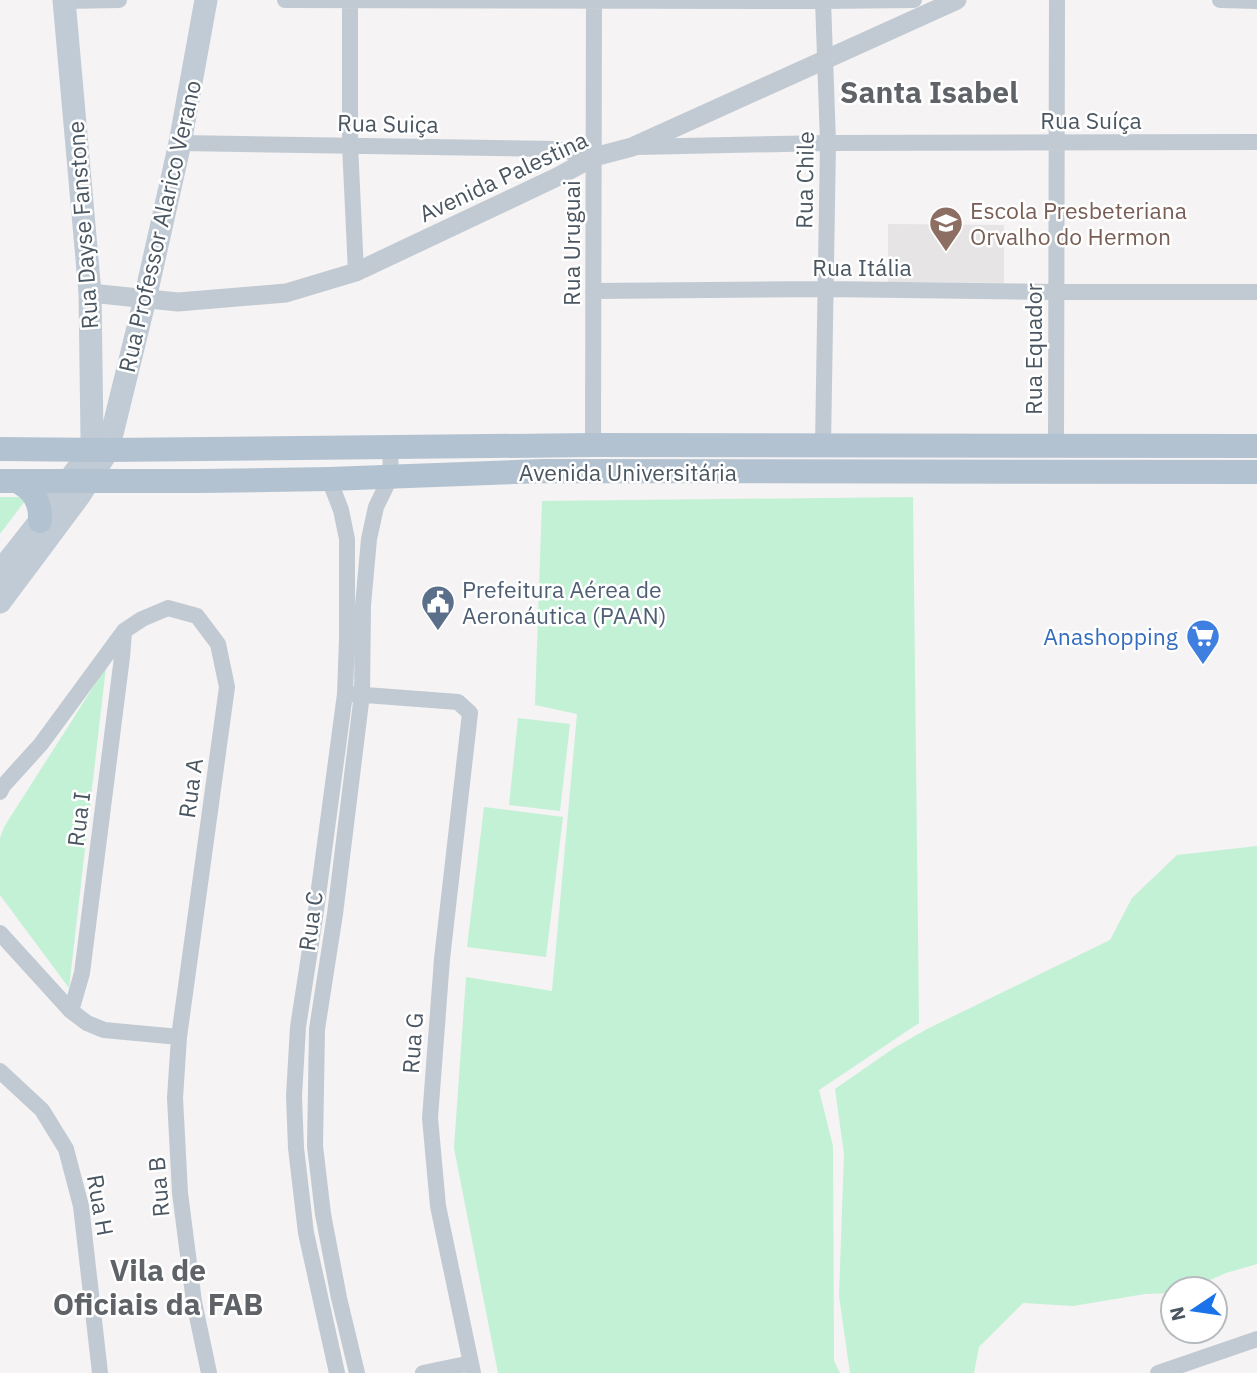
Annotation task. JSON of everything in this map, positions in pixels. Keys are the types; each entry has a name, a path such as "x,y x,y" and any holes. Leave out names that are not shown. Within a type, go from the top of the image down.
{"main road":[{"name":"Rua Dayse Fanstone","path":"64,0 90,293 92,438 99,450"},
{"name":"Rua Professor Alarico Verano","path":"99,450 145,299 180,143 206,0"},
{"name":"Avenida Universitária","path":"0,449 823,444 1257,446"},
{"path":"439,446 439,474"},
{"path":"200,481 207,466 205,454 201,449"},
{"path":"0,603 99,450"},
{"name":"Avenida Universitária","path":"8,481 329,479 544,471 1257,472"},
{"path":"8,481 28,488 36,498 40,521"},
{"path":"0,572 40,521 79,481"}],"street":[{"path":"64,0 119,0"},
{"path":"285,0 914,0"},
{"path":"350,0 350,145 356,272"},
{"name":"Avenida Palestina","path":"90,293 178,302 286,292 356,272 594,157 632,147 957,0"},
{"name":"Rua Equador","path":"1056,446 1057,0"},
{"path":"1220,0 1257,1"},
{"name":"Rua Uruguai","path":"593,445 594,1"},
{"name":"Rua Chile","path":"823,1 828,143 823,444"},
{"name":"Rua Suíça","path":"632,147 828,143 1257,142"},
{"name":"Rua Suiça","path":"180,143 556,149 594,157"},
{"name":"Rua Itália","path":"593,291 825,289 1257,292"},
{"path":"390,447 391,476"},
{"name":"Rua C","path":"355,604 376,507 391,476"},
{"name":"Rua C","path":"329,479 341,510 347,539 362,694 317,1029 315,1146 323,1214 338,1298 356,1373"},
{"path":"347,539 369,539"},
{"name":"Rua A","path":"0,792 41,744 124,631 168,607 197,616 218,644 226,687 179,1037"},
{"name":"Rua I","path":"71,1010 82,973 124,631"},
{"name":"Rua C","path":"337,1373 306,1233 296,1148 294,1096 298,1027 355,639"},
{"path":"345,694 362,694"},
{"name":"Rua G","path":"362,694 457,702 470,713 442,959 430,1118 438,1206 472,1368"},
{"path":"316,911 334,914"},
{"path":"0,933 71,1010 88,1023 104,1030 179,1037"},
{"name":"Rua B","path":"179,1037 175,1098 180,1193 194,1302 209,1373"},
{"name":"Rua H","path":"0,1071 42,1110 66,1149 81,1206 100,1373"},
{"path":"296,1148 315,1146"},
{"path":"1158,1373 1187,1368 1257,1339"},
{"path":"423,1373 472,1368"}],"shaded area":[{"name":"Escola Presbeteriana Orvalho do Hermon","path":"888,224 1004,225 1004,283 888,282"}],"green space":[{"path":"0,497 28,497 0,534"},
{"path":"913,497 919,1023 819,1090 833,1146 834,1361 840,1373 498,1373 454,1148 466,977 552,991 577,714 535,705 542,501"},
{"path":"106,667 69,988 0,895 0,838 4,827"},
{"path":"518,718 570,724 560,811 509,805"},
{"path":"484,807 563,817 546,957 467,947"},
{"path":"1257,846 1257,1264 1221,1275 1159,1275 1159,1294 1073,1306 1023,1303 979,1347 974,1373 850,1373 839,1296 844,1154 835,1089 894,1048 927,1029 1110,940 1132,898 1177,855"}],"place":[{"name":"Escola Presbeteriana Orvalho do Hermon","path":"946,253"},
{"name":"Prefeitura Aérea de Aeronáutica (PAAN)","path":"438,632"},
{"name":"Anashopping","path":"1203,666"}],"district":[{"name":"Santa Isabel","path":"929,91"},
{"name":"Vila de Oficiais da FAB","path":"158,1286"}]}
